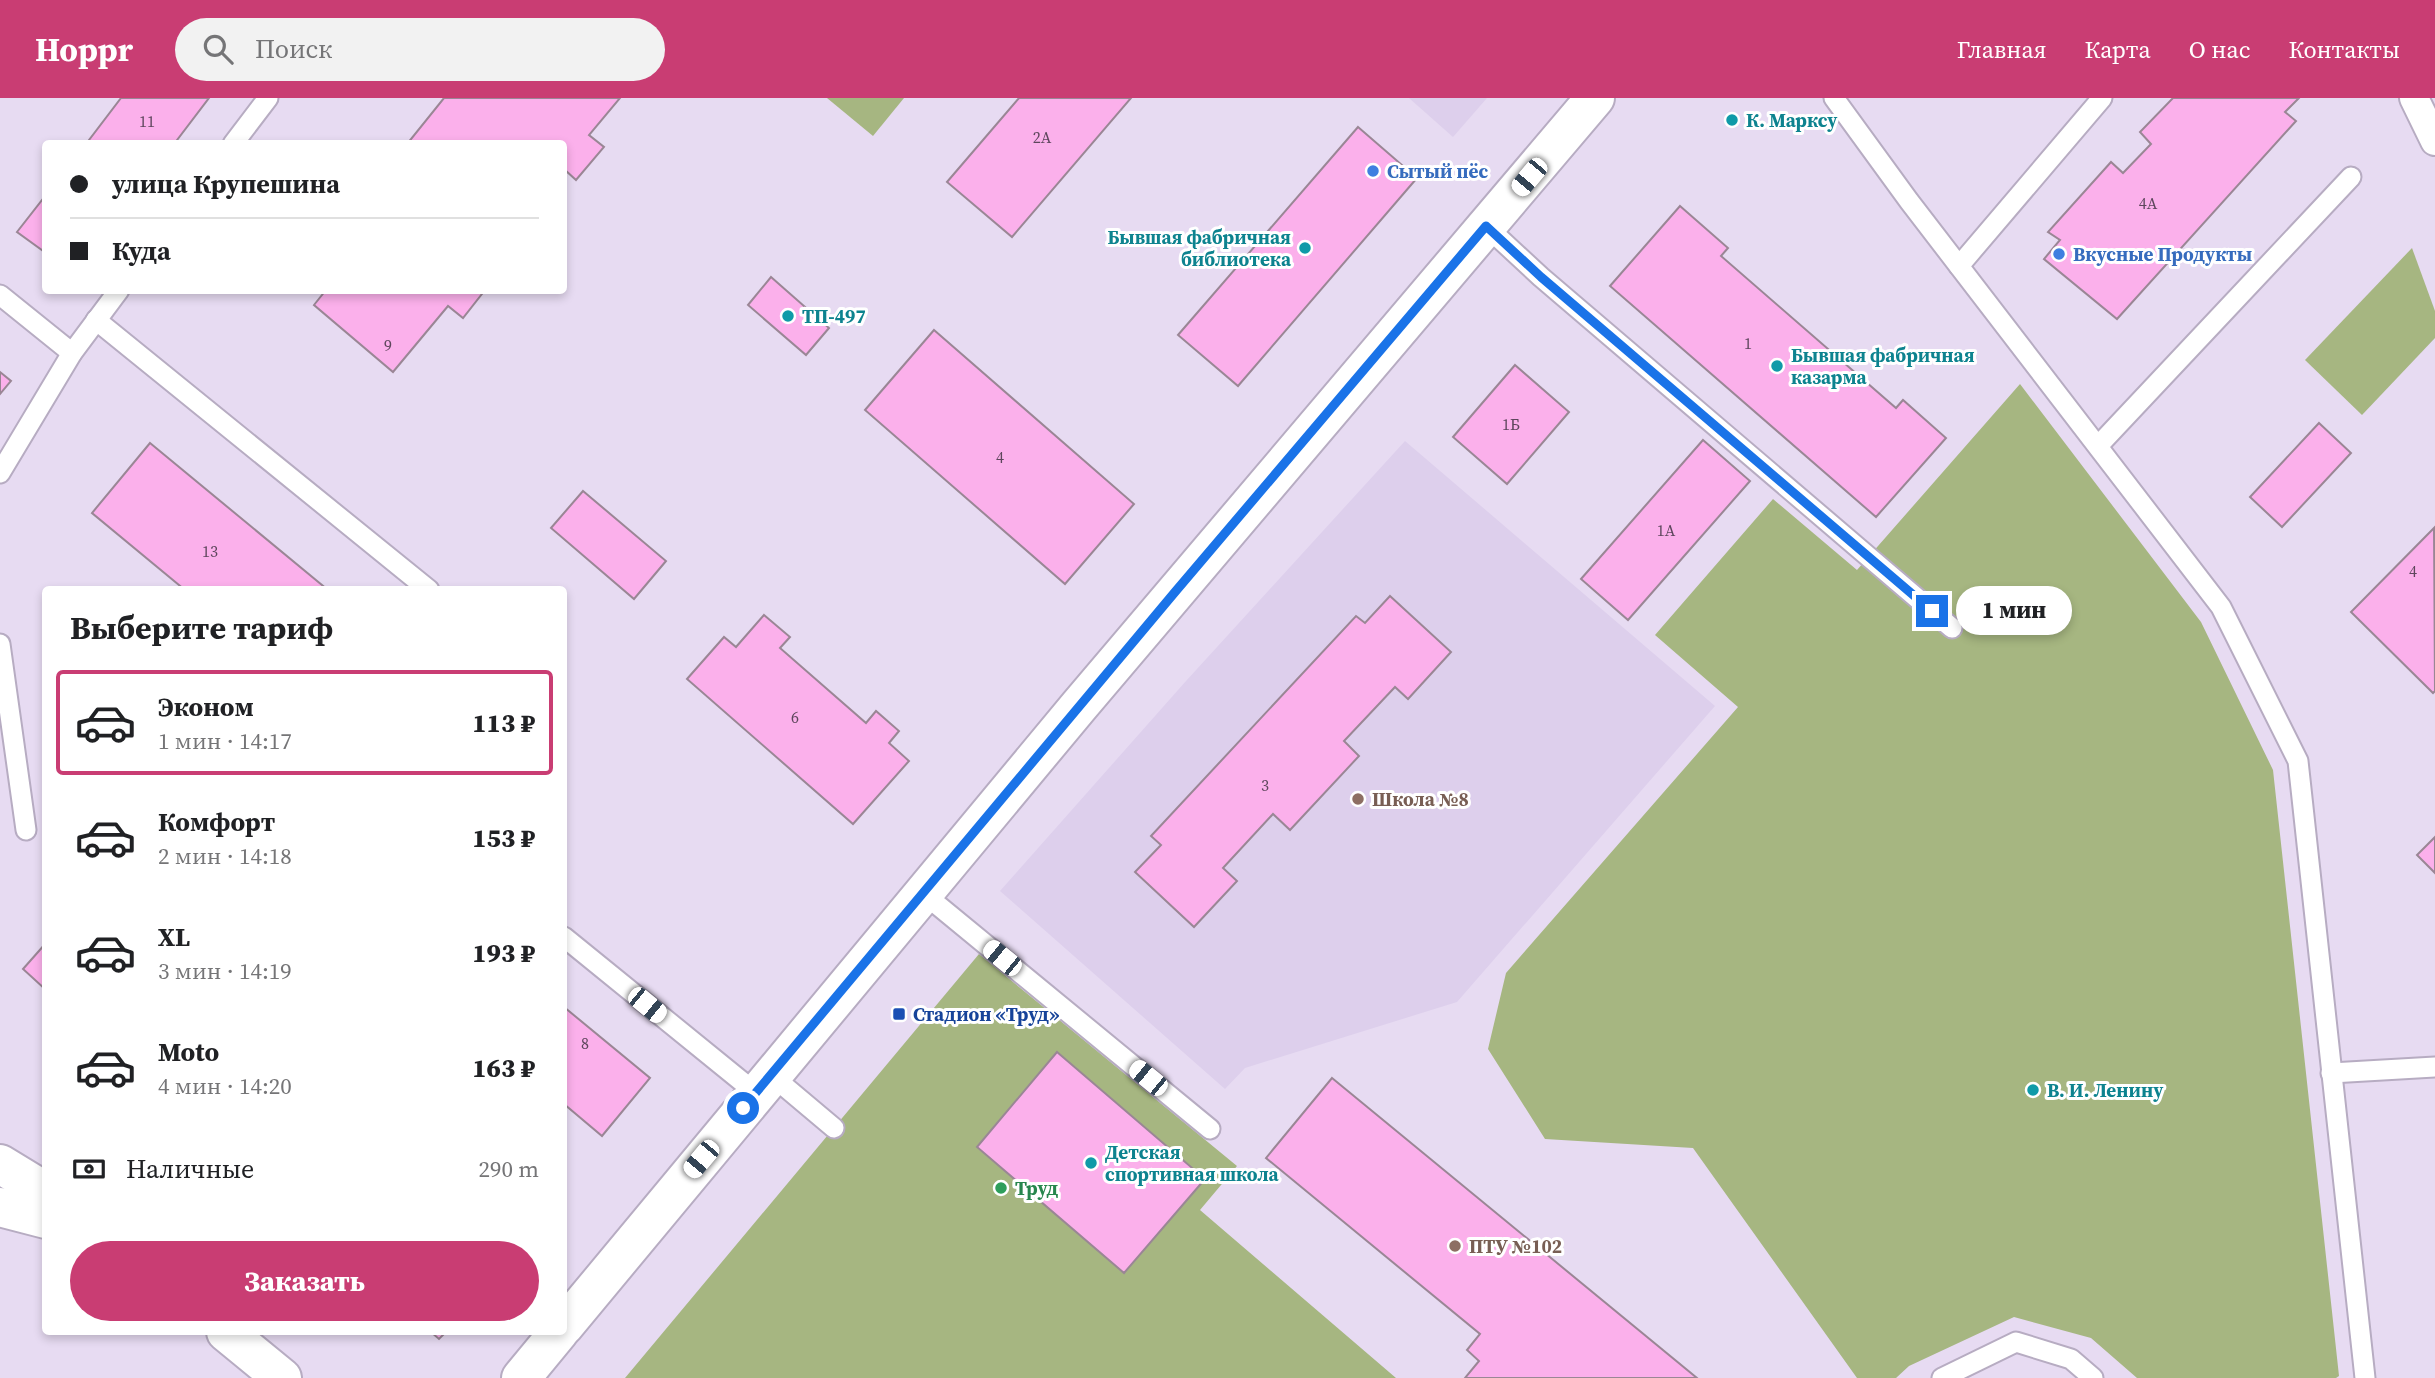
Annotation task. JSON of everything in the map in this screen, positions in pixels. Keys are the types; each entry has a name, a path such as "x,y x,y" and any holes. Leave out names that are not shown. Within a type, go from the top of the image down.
{"main road":[{"path":"567,1322 1175,592 1595,98"},
{"path":"0,1164 25,1209"},
{"path":"230,1335 282,1378"},
{"path":"521,1378 557,1335"}],"street":[{"path":"2414,98 2435,141"}],"lane":[{"path":"236,140 268,98"},
{"path":"1834,98 1959,266 2221,607 2298,761 2365,1378"},
{"path":"1959,266 2102,98"},
{"path":"2098,446 2351,177"},
{"path":"1486,226 1541,277 1952,628"},
{"path":"0,473 72,353 116,294"},
{"path":"0,295 72,353"},
{"path":"96,320 424,586"},
{"path":"0,644 26,831"},
{"path":"923,893 1210,1129"},
{"path":"567,939 763,1084 834,1128"},
{"path":"2331,1073 2435,1067"},
{"path":"1942,1378 2016,1342 2071,1359 2093,1378"}],"shaded area":[{"path":"1409,98 1487,98 1453,137"},
{"name":"Школа №8","path":"1405,441 1715,706 1457,1002 1245,1068 1225,1089 1000,891 1186,681"}],"green space":[{"path":"827,98 904,98 873,136"},
{"path":"2412,248 2435,311 2435,338 2362,415 2305,360"},
{"path":"2020,384 2201,622 2273,770 2339,1376 2336,1378 2137,1378 2091,1338 2014,1317 1909,1366 1896,1378 1857,1378 1693,1148 1545,1139 1488,1049 1506,973 1738,707 1655,635 1773,499 1857,570"},
{"name":"Труд","path":"979,954 1237,1166 1200,1210 1396,1378 625,1378"}],"building":[{"path":"121,98 209,98 177,140 89,140"},
{"path":"444,98 620,98 589,135 604,147 576,180 567,172 567,140 410,140"},
{"path":"1019,98 1131,98 1012,237 947,182"},
{"path":"2173,98 2299,98 2285,112 2296,121 2117,319 2044,259 2060,240 2048,232 2111,162 2123,173 2151,144 2140,132"},
{"path":"1358,127 1417,178 1238,386 1178,335"},
{"path":"42,200 42,250 17,232"},
{"path":"1680,206 1728,248 1721,256 1896,408 1903,400 1946,438 1876,517 1610,286"},
{"name":"ТП-497","path":"771,277 829,328 806,355 748,305"},
{"path":"323,294 482,294 463,318 448,306 393,372 314,305"},
{"path":"934,330 1134,504 1065,584 865,410"},
{"path":"1515,365 1569,412 1507,484 1453,437"},
{"path":"0,372 11,381 0,394"},
{"path":"2319,423 2351,453 2282,527 2250,497"},
{"path":"1703,440 1750,481 1628,620 1581,579"},
{"path":"150,443 323,586 180,586 92,513"},
{"path":"583,491 666,561 634,599 551,528"},
{"path":"2434,528 2435,691 2433,693 2351,612"},
{"path":"1390,596 1451,652 1408,699 1395,687 1344,741 1359,756 1290,830 1273,814 1223,868 1237,881 1194,927 1135,872 1161,845 1151,836 1356,616 1365,623"},
{"path":"764,615 790,637 780,648 866,723 876,711 899,731 889,743 909,761 853,824 687,679 724,637 736,647"},
{"path":"2435,837 2435,873 2417,855"},
{"path":"42,948 42,986 23,969"},
{"path":"567,1009 650,1078 602,1136 567,1107"},
{"name":"Детская спортивная школа","path":"1057,1052 1205,1179 1124,1273 977,1147"},
{"name":"ПТУ №102","path":"1332,1078 1697,1378 1465,1378 1479,1361 1467,1350 1480,1334 1266,1158"}],"place":[{"name":"К. Марксу","path":"1732,120"},
{"name":"Сытый пёс","path":"1373,171"},
{"name":"Бывшая фабричная библиотека","path":"1305,248"},
{"name":"Вкусные Продукты","path":"2059,254"},
{"name":"ТП-497","path":"788,316"},
{"name":"Бывшая фабричная казарма","path":"1777,366"},
{"name":"Школа №8","path":"1358,799"},
{"name":"Стадион «Труд»","path":"899,1014"},
{"name":"В. И. Ленину","path":"2033,1090"},
{"name":"Детская спортивная школа","path":"1091,1163"},
{"name":"Труд","path":"1001,1188"},
{"name":"ПТУ №102","path":"1455,1246"}],"route":[{"path":"743,1108 1486,226 1541,277 1932,611"}]}
